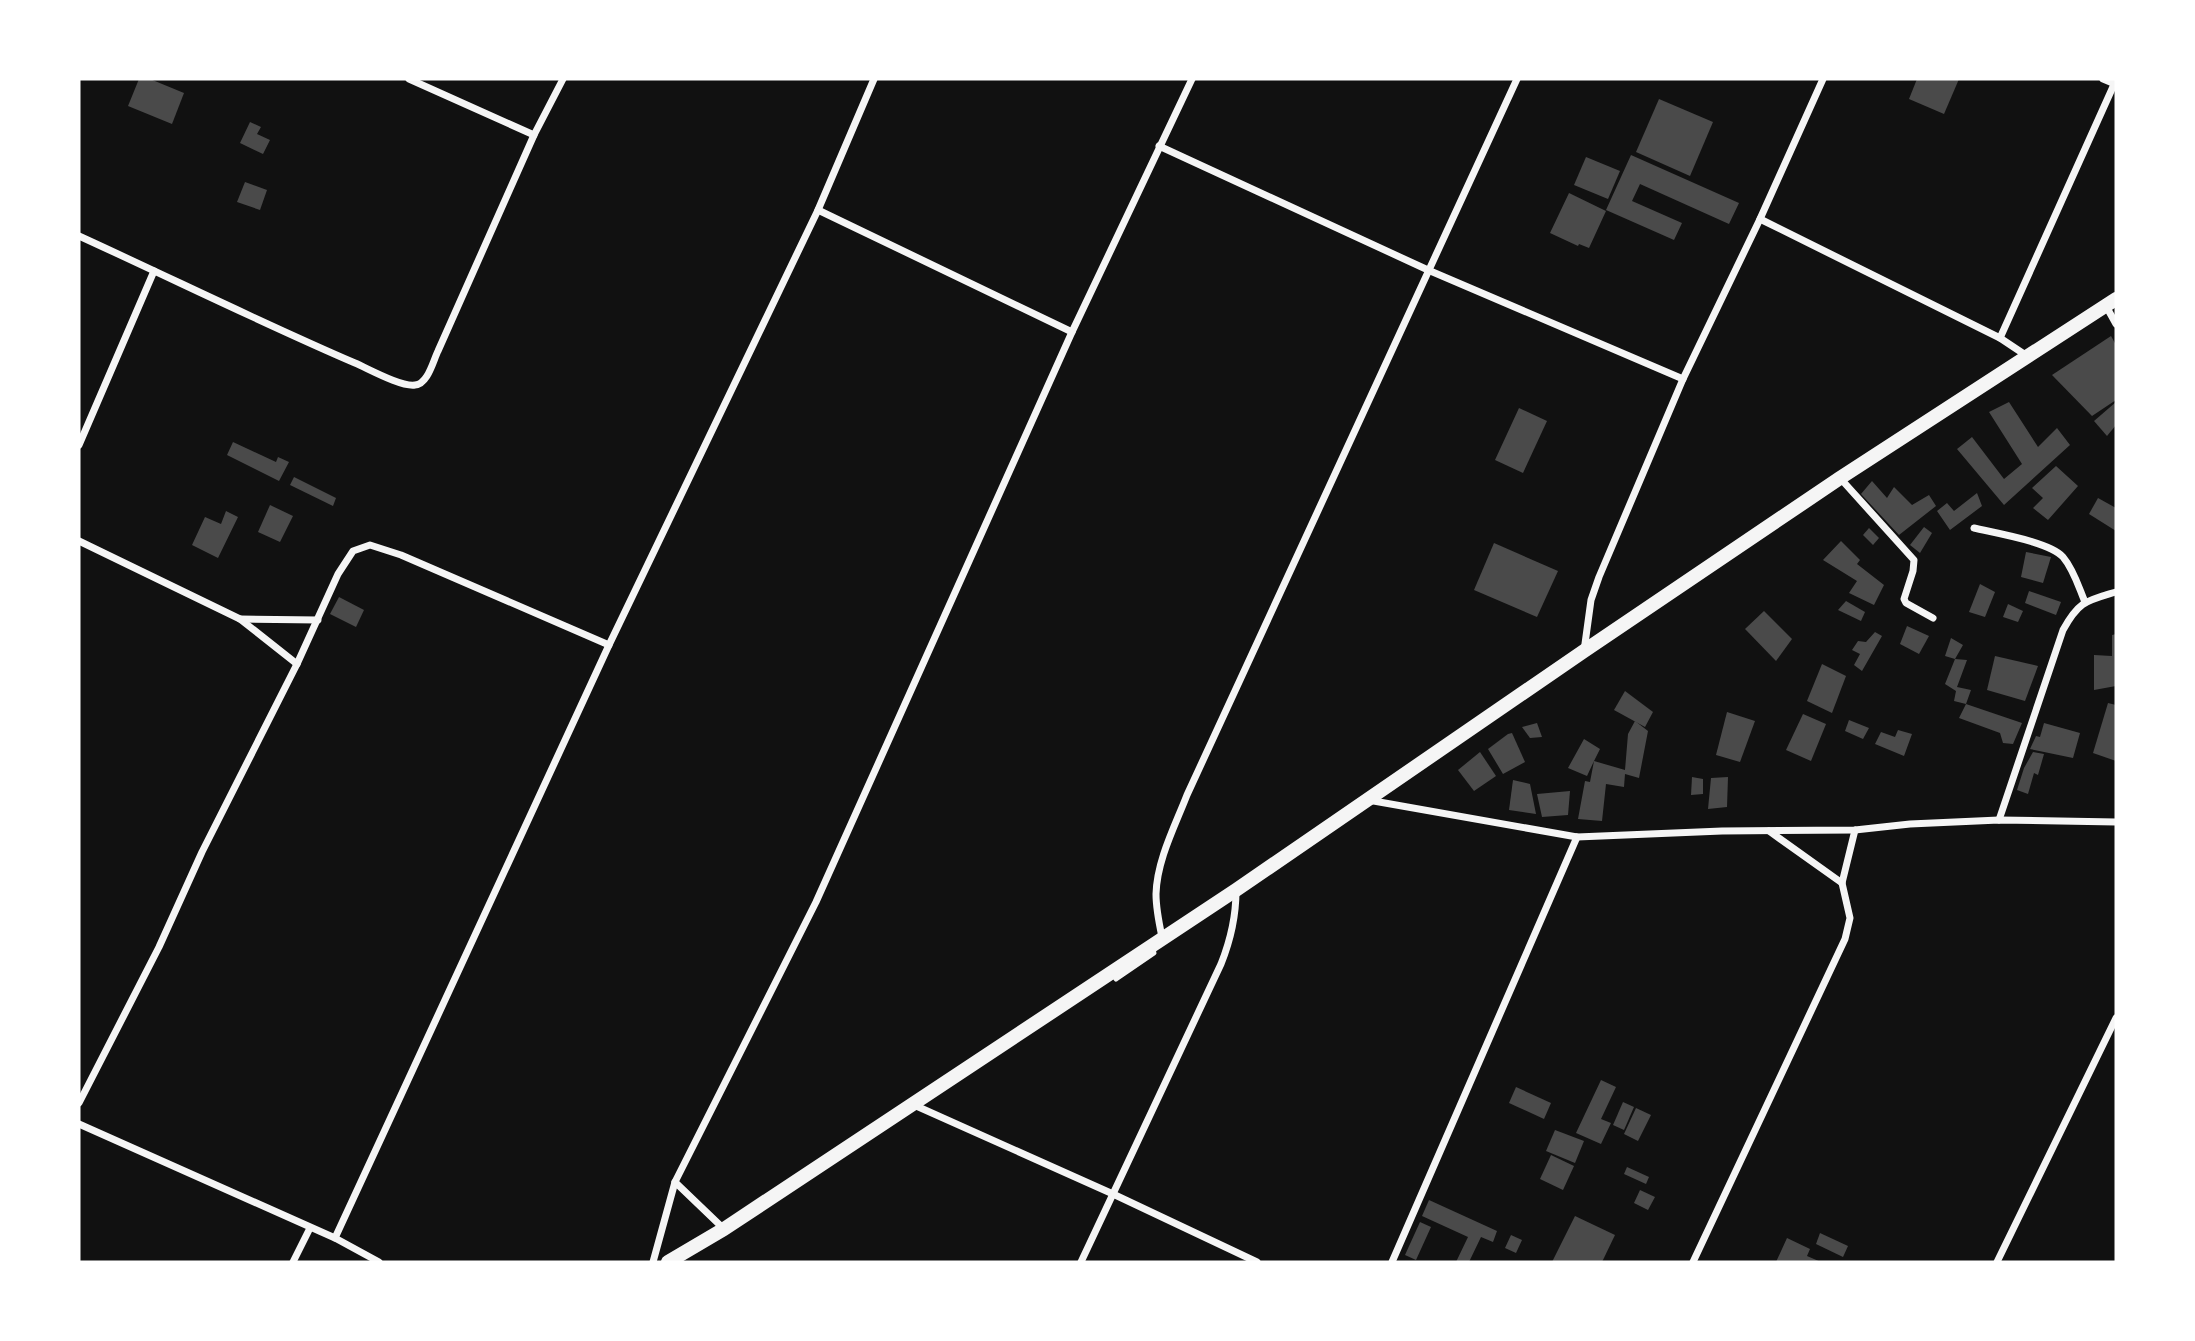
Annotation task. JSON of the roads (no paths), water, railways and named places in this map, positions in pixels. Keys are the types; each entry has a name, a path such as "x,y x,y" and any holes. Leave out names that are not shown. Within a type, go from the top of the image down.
{"main road":[{"path":"668,1262 724,1229 1236,890 1840,478 2111,303"}],"street":[{"path":"409,79 534,135"},
{"path":"79,236 413,386 425,380 534,135 563,79"},
{"path":"335,1238 610,645 818,210 874,79"},
{"path":"653,1262 675,1182 816,902 1072,332 1192,79"},
{"path":"1156,941 1158,876 1187,795 1517,79"},
{"path":"1584,651 1591,600 1599,577 1684,379 1823,79"},
{"path":"2000,338 2115,82 2104,79"},
{"path":"1159,146 1428,270 1684,379"},
{"path":"818,210 1072,332"},
{"path":"1760,219 2000,338 2028,356"},
{"path":"79,444 154,271"},
{"path":"2111,303 2116,324"},
{"path":"1840,478 1914,560 1904,599 1906,603 1933,618"},
{"path":"1974,527 2030,541 2059,553 2071,570 2085,602"},
{"path":"79,541 240,619 298,664"},
{"path":"79,1103 298,664 338,574 353,551 370,545 401,555 610,645"},
{"path":"1999,820 2058,642 2072,614 2085,602 2116,593"},
{"path":"240,619 318,620"},
{"path":"1366,800 1577,837 1855,830 1910,824 1999,820 2116,822"},
{"path":"1693,1262 1846,939 1850,918 1842,883 1855,830"},
{"path":"1769,831 1842,883"},
{"path":"1392,1262 1577,837"},
{"path":"1082,1262 1221,964 1231,939 1236,911 1236,890"},
{"path":"1997,1262 2116,1017"},
{"path":"912,1104 1113,1194 1256,1262"},
{"path":"79,1124 335,1238 379,1262"},
{"path":"675,1182 724,1229"},
{"path":"293,1262 310,1228"}]}
